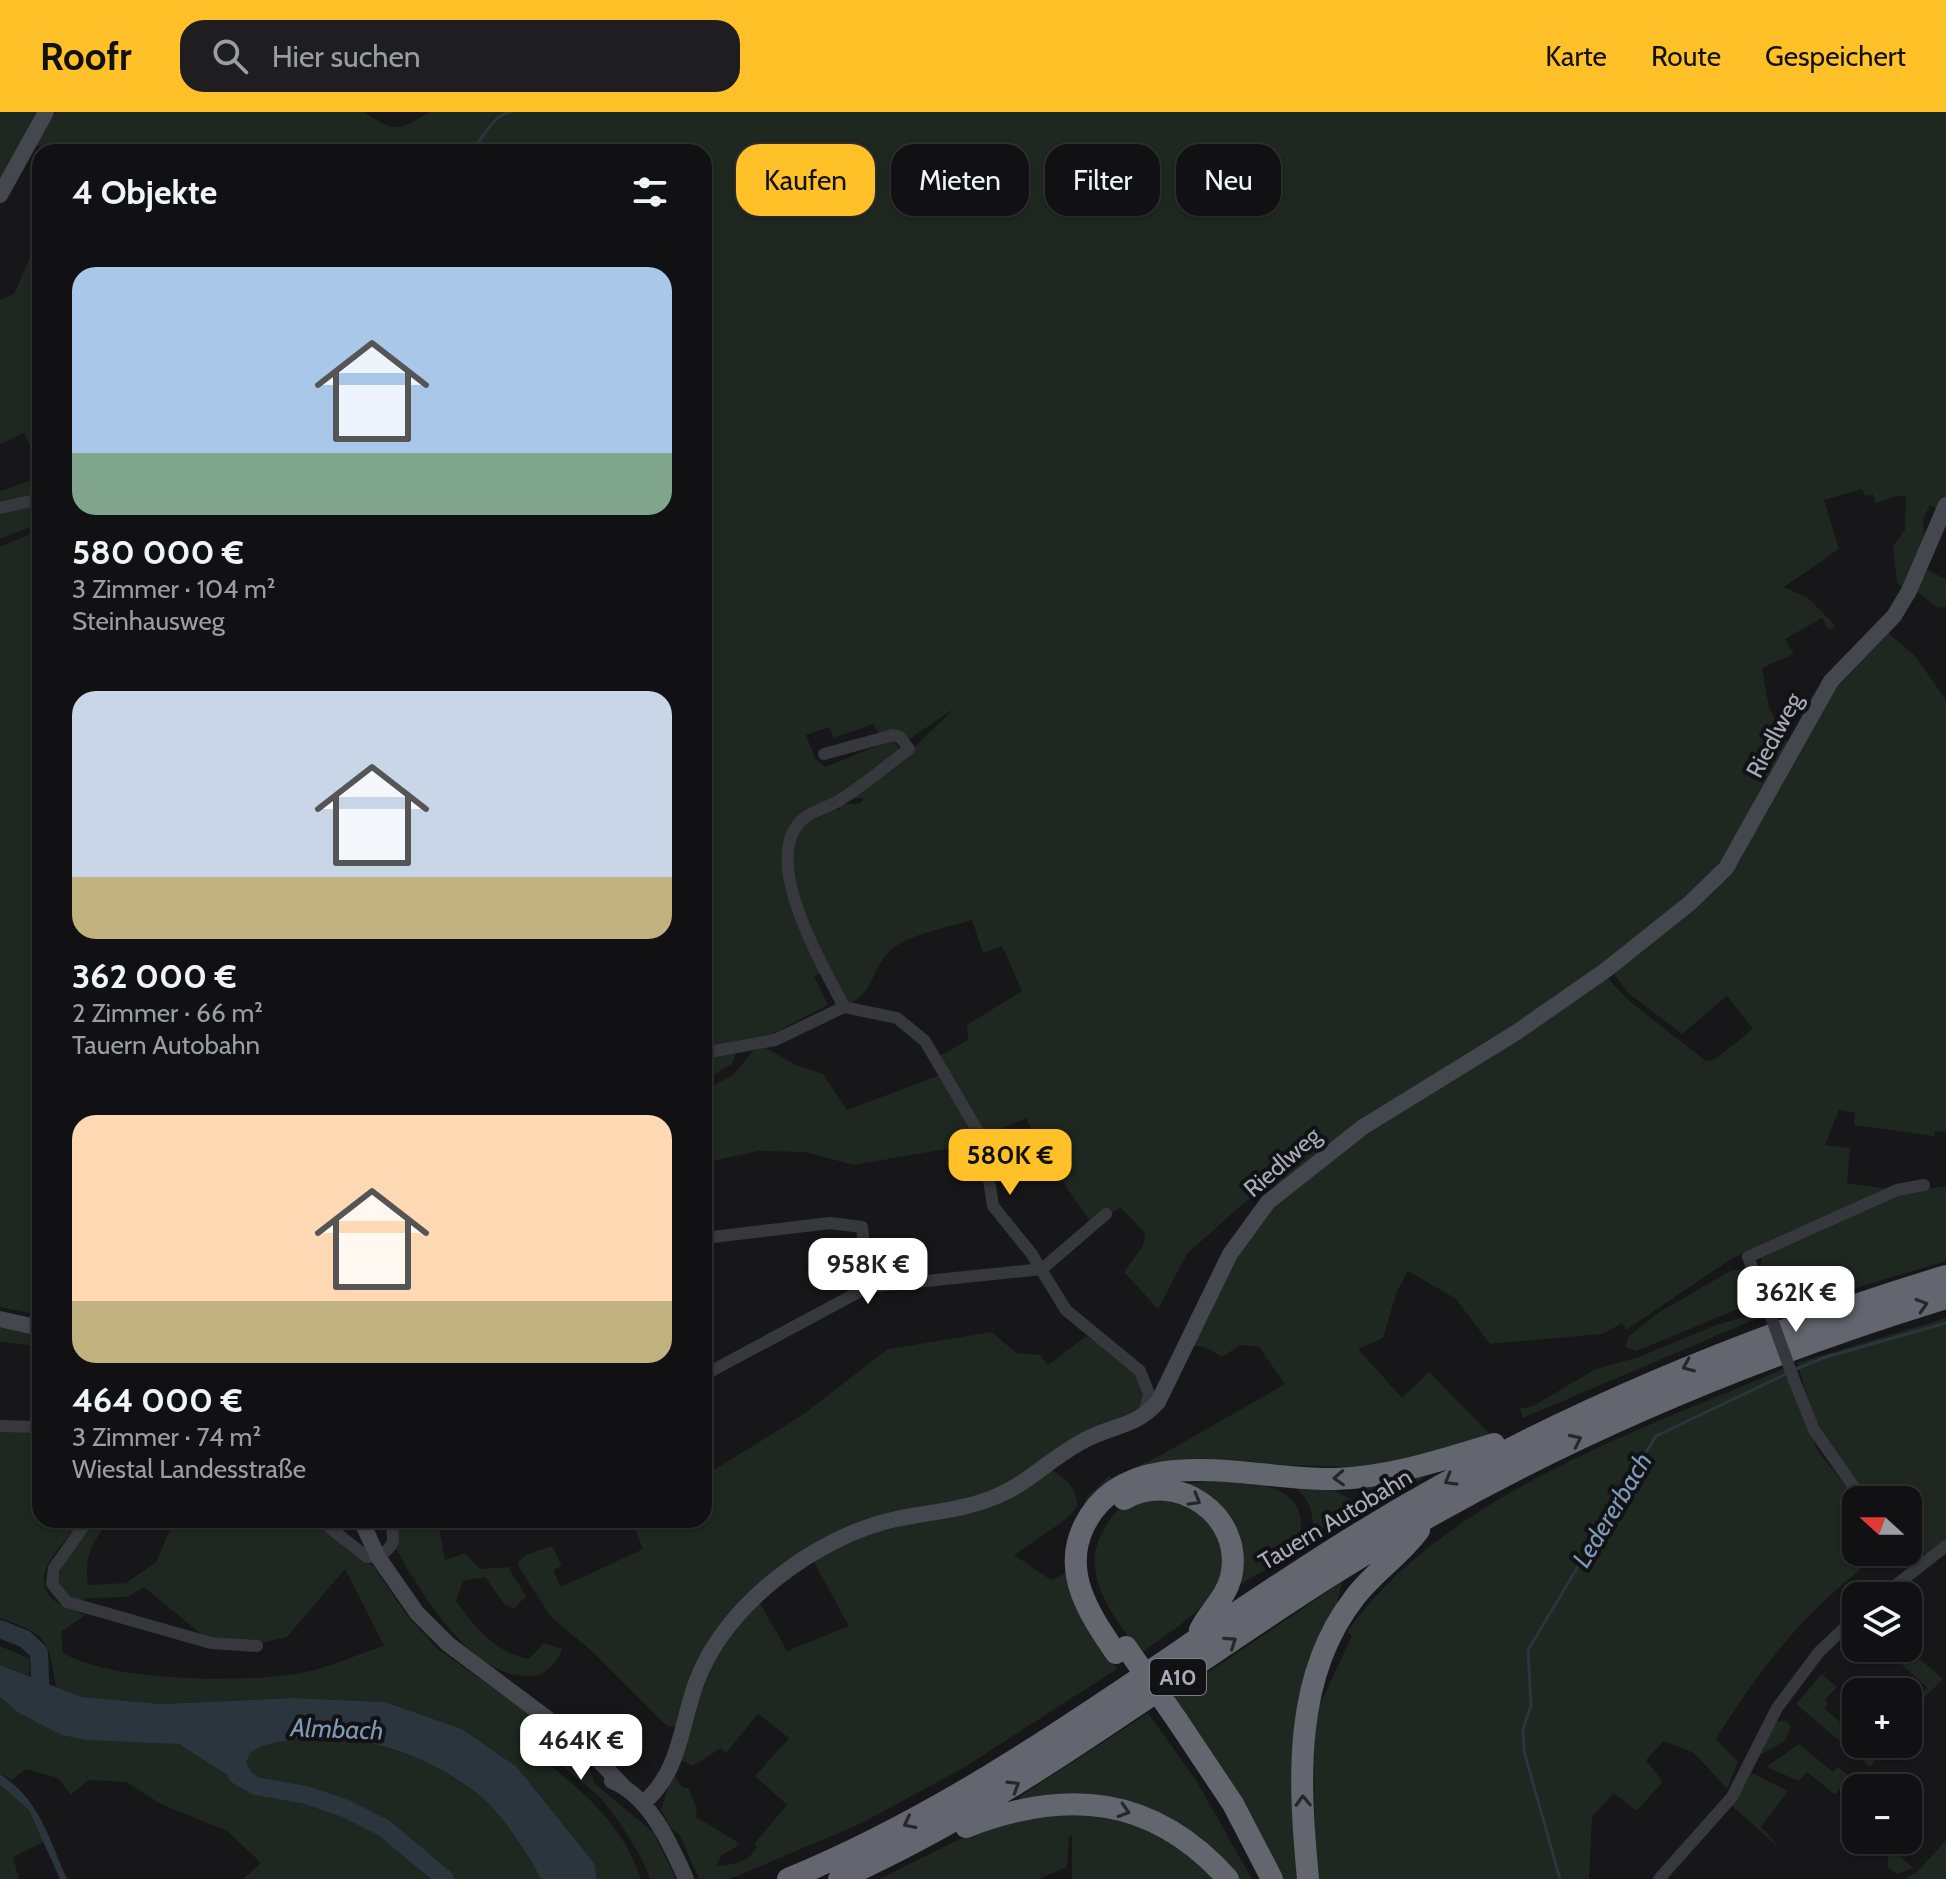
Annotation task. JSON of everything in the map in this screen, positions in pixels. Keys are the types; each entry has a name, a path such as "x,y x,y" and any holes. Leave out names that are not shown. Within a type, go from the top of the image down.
{"highway":[{"name":"Tauern Autobahn","path":"788,1879 914,1821 992,1776 1064,1732 1194,1641 1358,1533 1519,1444 1637,1388 1755,1338 1946,1276"},
{"name":"Tauern Autobahn","path":"839,1879 922,1838 1063,1756 1335,1572 1431,1513 1669,1396 1768,1356 1946,1298"},
{"path":"1272,1879 1233,1804 1083,1601 1075,1574 1075,1558 1089,1516 1103,1499 1124,1484 1155,1473 1189,1469 1313,1479 1386,1474 1497,1443 1519,1444"},
{"path":"1121,1650 1098,1604 1091,1583 1088,1555 1092,1538 1105,1515 1127,1497 1155,1489 1170,1489 1199,1501 1220,1520 1231,1544 1232,1568 1226,1590 1194,1641"},
{"path":"1308,1879 1303,1747 1307,1708 1320,1660 1355,1597 1410,1543 1431,1513"},
{"path":"1172,1723 1257,1879"},
{"path":"922,1838 1021,1808 1072,1802 1097,1804 1124,1810 1164,1827 1202,1853 1228,1879"}],"street":[{"path":"0,195 46,112"},
{"path":"0,508 32,501"},
{"name":"Riedlweg","path":"1143,1419 1158,1402 1230,1254 1268,1202 1363,1127 1517,1032 1606,970 1690,903 1726,868 1831,681 1894,616 1909,591 1946,505"},
{"path":"824,754 893,735 900,737 909,749 838,801 803,818 792,831 787,845 790,882 802,920 844,1007"},
{"path":"643,1803 658,1788 670,1765 696,1683 713,1647 745,1606 779,1576 835,1541 875,1525 997,1496 1034,1476 1087,1438 1143,1419 1149,1394 1140,1371 1066,1310 1042,1269 993,1206 983,1140 925,1041 897,1018 844,1007 775,1040 712,1052"},
{"path":"1853,1486 1814,1430 1748,1257 1897,1190 1924,1185"},
{"path":"712,1371 868,1287 1042,1269 1106,1214"},
{"path":"712,1237 830,1223 862,1227 868,1287"},
{"path":"0,1319 32,1326"},
{"path":"0,1426 32,1427"},
{"path":"82,1528 54,1568 52,1584 67,1602 199,1640 257,1646"},
{"path":"330,1528 367,1557 378,1557 393,1546 392,1528"},
{"path":"365,1528 378,1557 417,1613 448,1644 546,1715 574,1741 596,1768 643,1803 674,1852 686,1879"},
{"path":"1922,1564 1946,1546"},
{"path":"1899,1582 1919,1566"},
{"path":"1659,1879 1732,1797 1777,1708 1819,1652 1842,1630"}],"shaded area":[{"path":"0,112 40,112 0,183"},
{"path":"56,112 364,112 383,124 397,127 430,112 1946,112 1946,499 1939,510 1930,505 1923,519 1924,538 1905,590 1897,583 1893,546 1905,530 1906,497 1897,496 1876,503 1873,494 1865,496 1862,489 1824,500 1839,549 1784,587 1808,598 1836,626 1829,630 1822,618 1785,639 1794,654 1762,668 1769,707 1790,746 1706,885 1531,1019 1293,1176 1245,1202 1187,1254 1158,1309 1124,1272 1143,1246 1145,1233 1120,1207 1109,1216 1090,1221 1049,1162 1026,1118 985,1136 938,1057 968,1040 967,1025 1022,991 1002,946 983,953 972,920 917,936 889,952 868,987 847,1005 801,905 790,863 790,848 795,835 808,821 825,812 840,810 840,804 859,804 864,798 836,801 811,811 791,828 785,840 782,854 822,973 814,976 828,1005 772,1034 773,1037 712,1048 712,144 34,144","holes":["955,708 906,755 892,740 825,767 815,758 806,735 829,727 834,738 873,724 878,733 908,740"]},
{"path":"32,253 31,447 24,433 0,444 0,300 14,294"},
{"path":"32,480 32,499 0,505 0,491"},
{"path":"32,503 32,526 0,539 0,509"},
{"path":"32,533 32,1313 0,1307 0,547"},
{"path":"1923,568 1946,579 1946,607 1938,608 1916,591"},
{"path":"1886,631 1915,656 1946,700 1946,1132 1935,1131 1934,1136 1854,1125 1855,1113 1839,1110 1825,1145 1850,1148 1847,1183 1887,1189 1731,1259 1626,1330 1622,1323 1603,1334 1490,1344 1456,1299 1408,1271 1397,1291 1383,1338 1358,1349 1402,1398 1429,1372 1490,1434 1401,1462 1353,1467 1220,1463 1078,1518 1087,1497 1109,1476 1112,1478 1161,1455 1285,1384 1259,1347 1240,1345 1222,1357 1205,1347 1187,1345 1253,1224 1307,1172 1606,976 1628,1000 1706,1061 1715,1059 1753,1029 1727,996 1682,1034 1628,993 1612,971 1730,873 1741,859 1743,849 1827,691"},
{"path":"763,1046 794,1064 823,1074 847,1110 940,1075 971,1123 980,1149 952,1148 854,1165 805,1152 758,1151 712,1161 712,1086 734,1074 755,1048"},
{"path":"736,1052 732,1064 712,1075 712,1055"},
{"path":"1946,1186 1946,1261 1793,1307 1783,1284 1785,1298 1772,1303 1760,1266 1762,1257 1906,1192"},
{"path":"1732,1270 1742,1270 1746,1278 1750,1276 1761,1305 1750,1307 1743,1281 1748,1305 1636,1351 1626,1347 1628,1337 1658,1313"},
{"path":"1761,1312 1763,1316 1523,1418 1520,1408 1531,1407 1596,1369 1639,1357 1716,1325"},
{"path":"1946,1318 1946,1543 1929,1555 1922,1552 1922,1486 1858,1486 1816,1426 1797,1363"},
{"path":"0,1326 32,1333 32,1345 0,1342"},
{"path":"992,1332 1016,1353 1040,1355 1048,1365 1086,1336 1119,1358 1135,1374 1140,1384 1142,1411 994,1494 872,1523 752,1594 677,1727 667,1726 593,1652 551,1617 518,1562 526,1555 552,1546 562,1566 553,1570 561,1587 643,1549 634,1528 712,1528 712,1471 801,1416 888,1349"},
{"path":"1785,1368 1818,1451 1846,1486 1842,1486 1842,1566 1865,1566 1842,1582 1790,1637 1716,1739 1738,1762 1727,1789 1694,1753 1664,1741 1646,1760 1663,1782 1636,1811 1614,1793 1592,1817 1589,1879 1315,1879 1314,1717 1352,1636 1347,1632 1387,1584 1435,1542 1488,1506 1546,1473 1667,1417"},
{"path":"0,1430 32,1430 32,1528 76,1528 51,1559 44,1581 55,1601 85,1615 61,1632 63,1653 84,1662 111,1669 176,1677 271,1677 328,1666 384,1646 345,1569 287,1637 262,1643 208,1640 144,1587 127,1597 86,1598 80,1602 64,1592 57,1582 65,1556 88,1528 105,1528 91,1550 87,1566 88,1585 126,1583 156,1562 171,1528 324,1528 374,1567 408,1617 439,1650 530,1714 529,1749 580,1790 610,1822 633,1858 641,1879 597,1879 594,1863 517,1767 462,1729 385,1702 293,1698 161,1704 82,1697 56,1687 51,1658 43,1640 28,1629 0,1618"},
{"path":"1051,1470 1070,1485 1076,1495 1077,1507 1065,1520 1014,1555 1051,1580 1070,1571 1085,1621 1117,1669 965,1767 862,1823 730,1879 699,1879 679,1834 670,1828 661,1809 673,1773 682,1787 688,1788 697,1809 696,1817 736,1841 738,1846 722,1855 716,1866 734,1864 750,1856 757,1846 754,1844 787,1805 755,1776 789,1738 758,1714 726,1753 721,1748 693,1766 679,1759 705,1669 758,1599 787,1651 849,1626 812,1559 839,1543"},
{"path":"1437,1470 1380,1503 1351,1484"},
{"path":"1212,1480 1268,1487 1292,1500 1299,1511 1301,1529 1294,1550 1231,1591 1237,1558 1178,1486"},
{"path":"1292,1486 1330,1488 1357,1503 1349,1513 1313,1534 1310,1506"},
{"path":"1177,1498 1204,1515 1217,1528 1225,1549 1225,1568 1218,1585 1206,1601 1174,1630 1141,1653 1103,1596 1097,1580 1096,1547 1107,1523 1124,1506 1152,1499"},
{"path":"385,1528 439,1528 445,1560 465,1553 480,1569 508,1567 526,1596 514,1609 505,1605 485,1577 463,1581 456,1601 479,1629 506,1651 529,1659 544,1643 562,1649 558,1659 547,1670 532,1676 508,1673 484,1661 442,1619 406,1566"},
{"path":"1342,1582 1334,1617 1316,1655 1301,1879 1278,1879 1170,1698"},
{"path":"0,1646 30,1659 29,1676 0,1665"},
{"path":"1922,1661 1943,1679 1922,1700 1922,1692 1927,1688 1922,1678 1916,1678 1899,1662"},
{"path":"1822,1674 1837,1687 1825,1700 1828,1703 1824,1708 1842,1724 1842,1743 1796,1704"},
{"path":"0,1697 17,1712 141,1740 179,1744 256,1786 246,1762 249,1753 269,1744 340,1738 389,1748 436,1767 479,1795 504,1822 541,1879 243,1879 261,1863 227,1831 161,1804 126,1782 88,1780 71,1795 58,1778 26,1769 12,1780 0,1774"},
{"path":"1148,1713 1196,1780 1252,1879 1236,1879 1164,1821 1021,1801 1019,1797"},
{"path":"1785,1720 1791,1726 1785,1741 1762,1754 1759,1752 1775,1722"},
{"path":"550,1729 570,1744 589,1768 595,1784 653,1832 676,1879 650,1879 630,1839 604,1802 546,1747 543,1739"},
{"path":"1799,1744 1833,1772 1838,1767 1846,1774 1842,1774 1842,1787 1835,1795 1807,1772 1799,1781 1766,1767"},
{"path":"1859,1758 1877,1758 1870,1767"},
{"path":"1752,1773 1788,1791 1761,1827 1784,1852 1732,1806"},
{"path":"0,1785 29,1810 44,1842 13,1857 19,1879 0,1879"},
{"path":"1093,1810 1155,1831 1219,1879 1072,1879 1072,1835 1069,1836 1067,1867 1039,1879 879,1879 962,1838 1011,1819"},
{"path":"1946,1840 1946,1879 1904,1879 1918,1871"},
{"path":"1888,1854 1898,1854 1913,1868 1898,1874 1888,1868"}],"water":[{"path":"0,1665 82,1697 161,1704 293,1698 385,1702 462,1729 517,1767 594,1863 597,1879 541,1879 513,1834 479,1795 437,1767 390,1748 340,1738 274,1743 250,1753 246,1762 255,1779 253,1791 179,1744 87,1740 62,1735 17,1712 0,1697"},
{"path":"0,1774 25,1795 34,1808 67,1879 60,1879 29,1810 0,1785"}],"waterway":[{"path":"477,144 492,123 510,112"},
{"name":"Ledererbach","path":"1793,1370 1826,1357 1946,1323"},
{"name":"Ledererbach","path":"1560,1879 1524,1751 1523,1729 1531,1706 1528,1650 1656,1436 1786,1374"},
{"name":"Almbach","path":"0,1629 25,1639 39,1652 41,1703"},
{"name":"Almbach","path":"237,1775 256,1786 306,1795 347,1809 384,1828 445,1879"}]}
